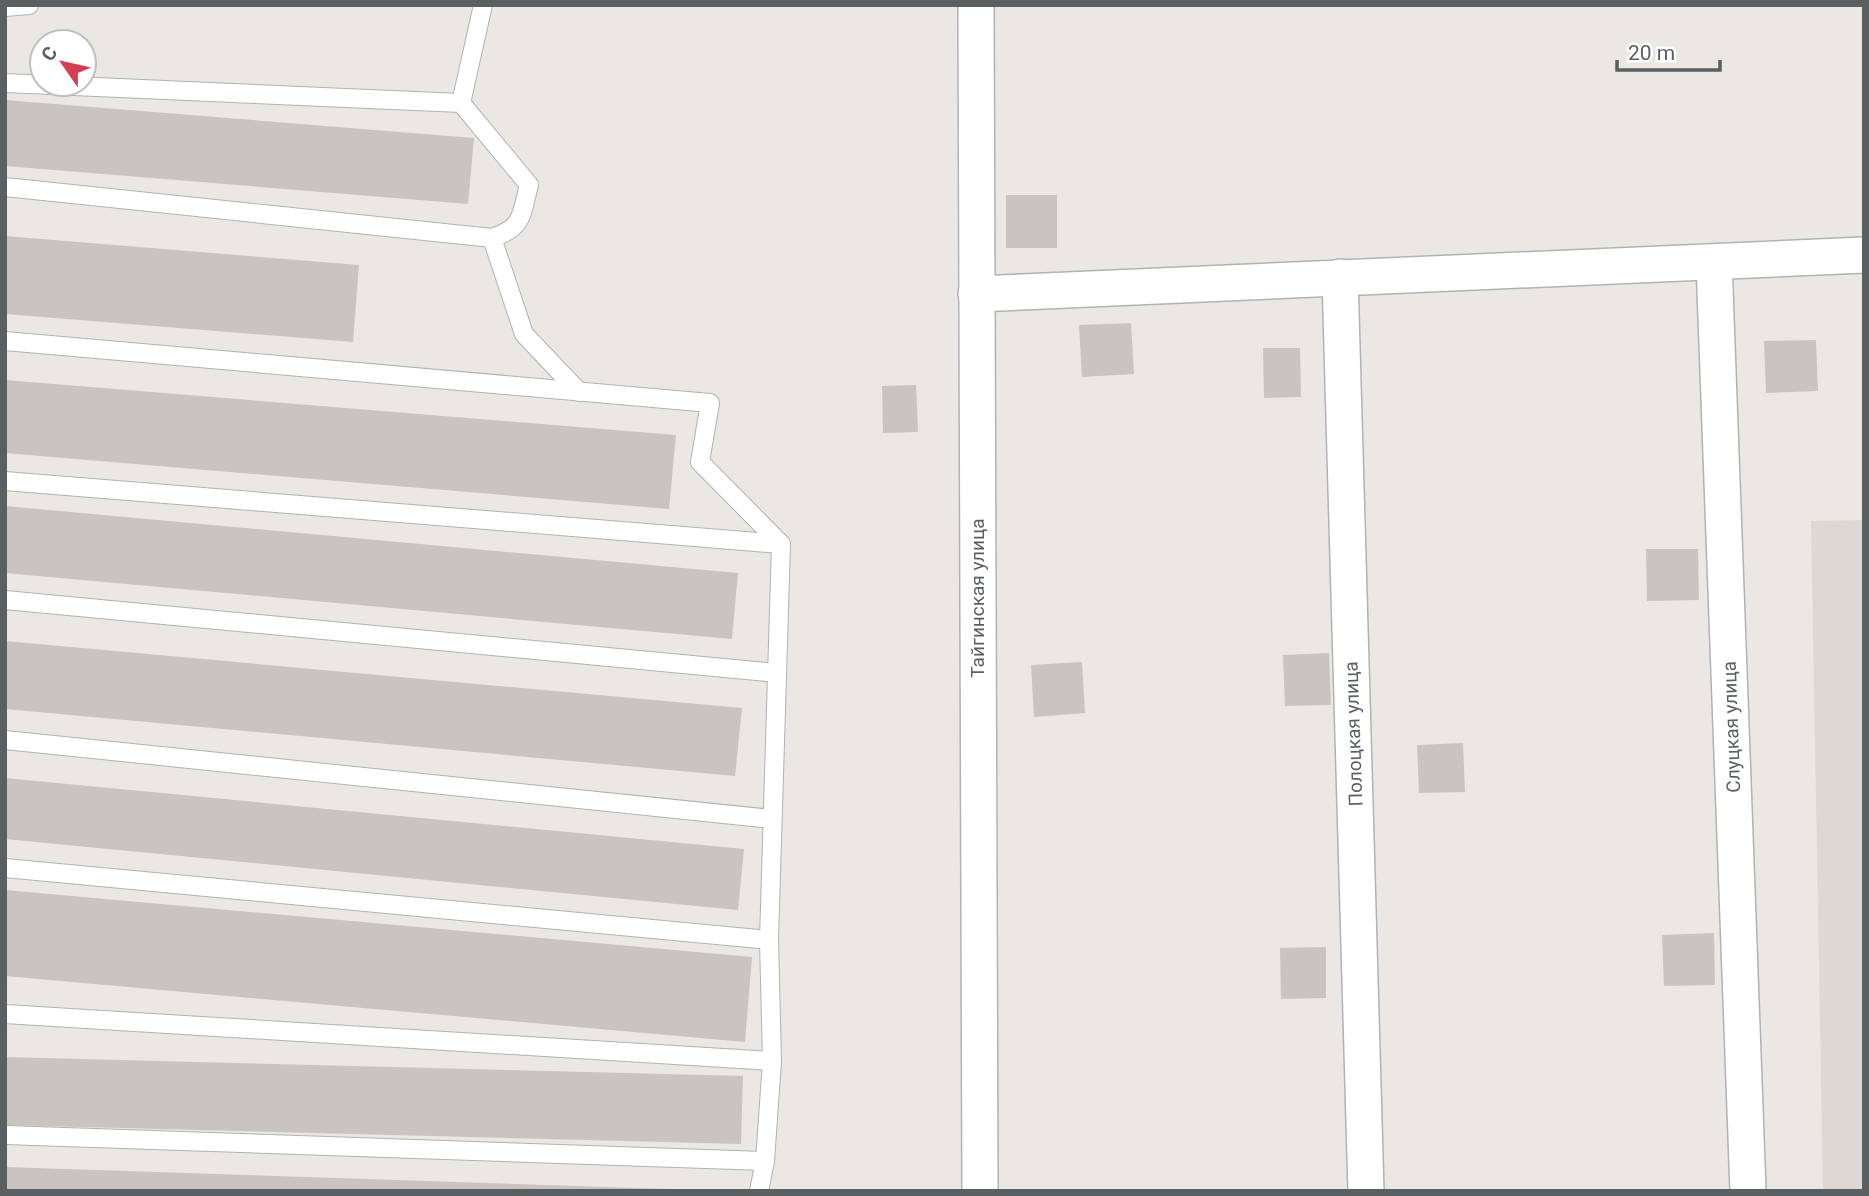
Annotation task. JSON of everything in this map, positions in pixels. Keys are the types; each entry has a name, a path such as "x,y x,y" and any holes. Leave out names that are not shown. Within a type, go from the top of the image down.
{"street":[{"name":"Тайгинская улица","path":"976,5 980,1191"},
{"path":"976,294 1864,255"},
{"name":"Слуцкая улица","path":"1714,262 1748,1191"},
{"name":"Полоцкая улица","path":"1340,277 1366,1191"}],"lane":[{"path":"5,7 29,5"},
{"path":"461,103 483,5"},
{"path":"5,83 461,103 529,184 519,221 511,232 492,238 5,187"},
{"path":"492,238 524,334 579,392"},
{"path":"5,341 710,403 700,462 781,544 769,940 772,1060 765,1161 759,1191"},
{"path":"5,481 781,544"},
{"path":"5,600 778,673"},
{"path":"5,740 772,819"},
{"path":"5,868 769,940"},
{"path":"5,1014 772,1060"},
{"path":"5,1135 765,1161"}],"shaded area":[{"path":"1864,520 1864,1191 1823,1191 1811,521"}],"building":[{"path":"5,100 474,138 468,204 5,166"},
{"path":"1006,195 1057,195 1057,248 1006,248"},
{"path":"5,236 359,265 353,342 5,314"},
{"path":"1131,323 1134,374 1082,377 1079,325"},
{"path":"1816,340 1818,391 1766,393 1764,341"},
{"path":"1263,348 1300,348 1301,397 1264,398"},
{"path":"5,380 676,435 669,509 5,453"},
{"path":"916,385 918,432 883,433 882,386"},
{"path":"5,506 738,573 732,639 5,573"},
{"path":"1646,549 1698,549 1699,600 1647,601"},
{"path":"5,641 742,708 735,776 5,709"},
{"path":"1329,653 1331,705 1285,706 1283,655"},
{"path":"1082,662 1085,713 1034,717 1031,665"},
{"path":"1463,743 1465,792 1419,793 1417,745"},
{"path":"5,778 744,849 738,910 5,839"},
{"path":"5,890 752,957 745,1042 5,976"},
{"path":"1714,933 1715,985 1664,986 1662,935"},
{"path":"1326,947 1326,998 1281,999 1280,948"},
{"path":"5,1057 743,1076 741,1144 5,1125"},
{"path":"5,1167 668,1189 668,1191 5,1191"}]}
